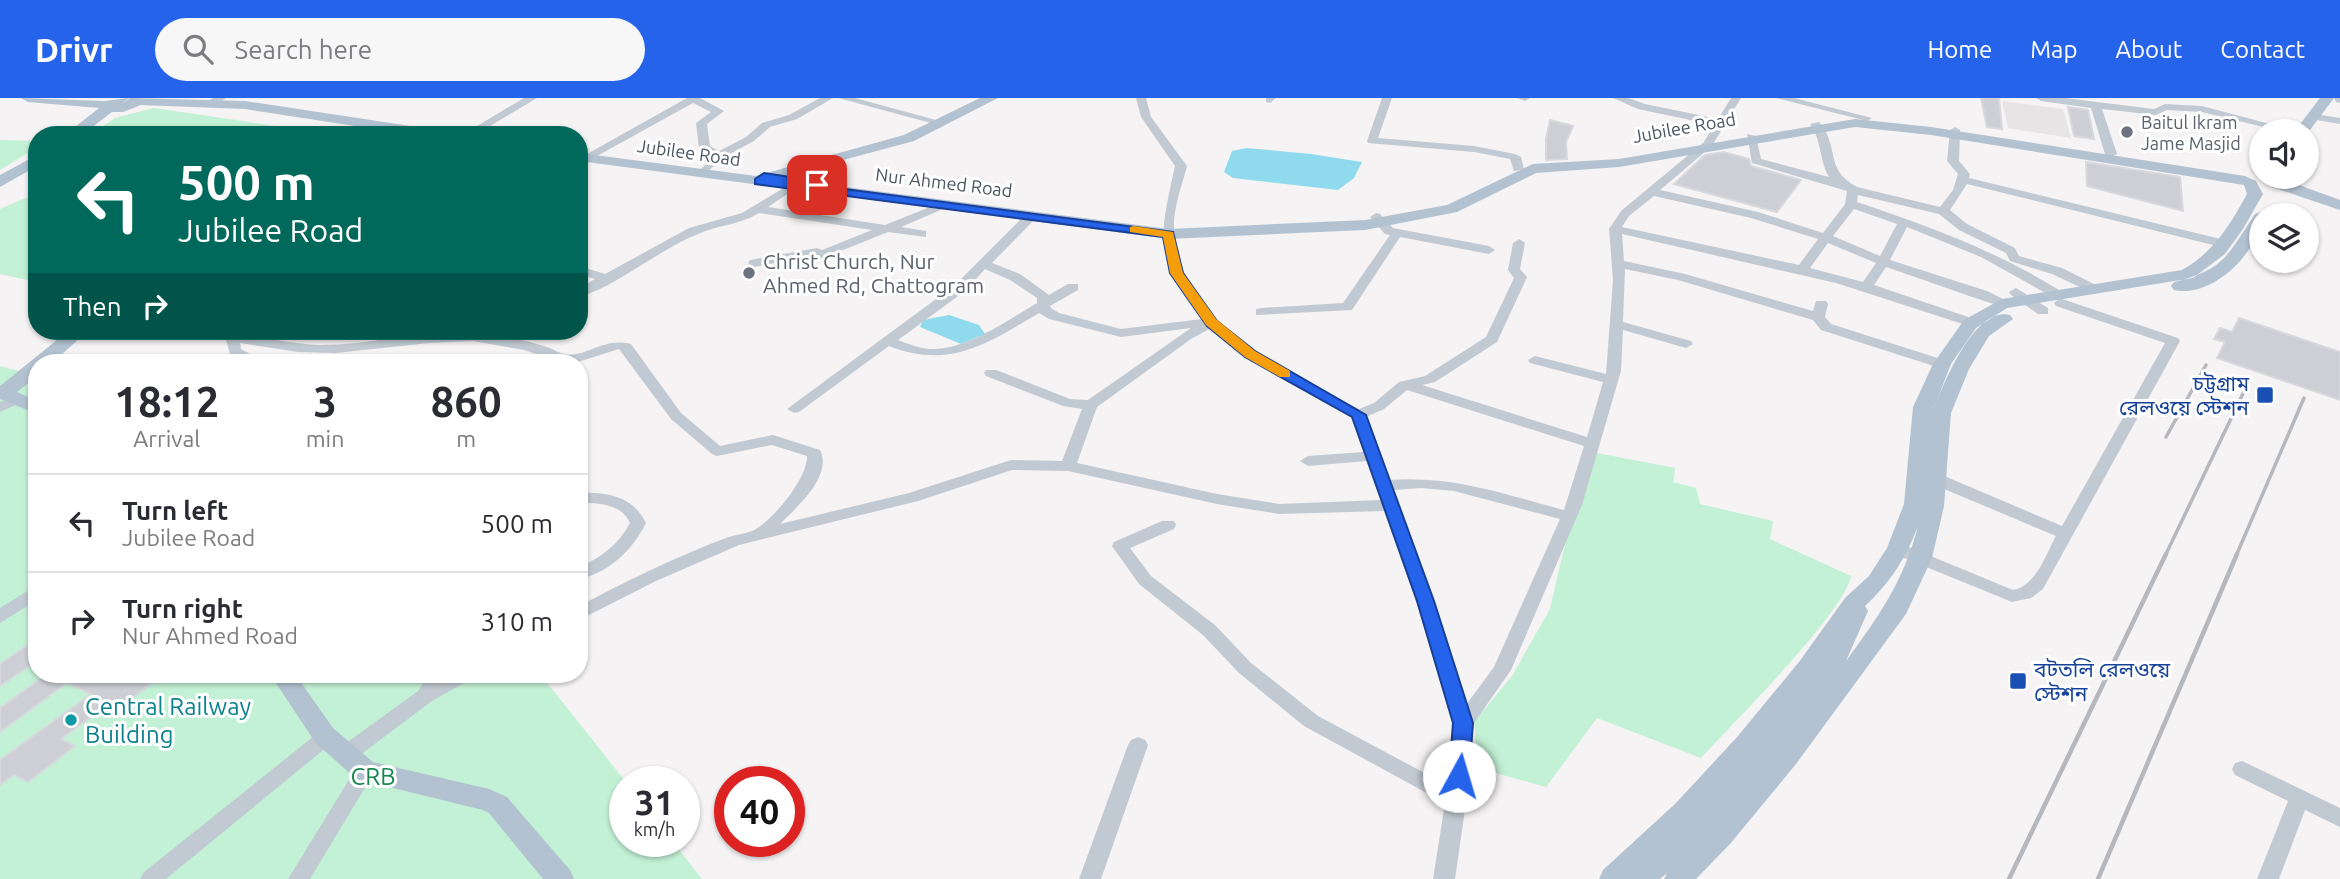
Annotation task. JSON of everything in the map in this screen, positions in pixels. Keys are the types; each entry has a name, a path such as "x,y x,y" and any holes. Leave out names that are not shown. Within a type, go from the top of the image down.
{"main road":[{"path":"28,98 253,110 353,126"},
{"path":"84,98 122,103 216,101 387,126"},
{"path":"762,179 871,149 942,123 991,98"},
{"path":"2301,119 2316,98"},
{"path":"2315,117 2327,98"},
{"path":"86,126 122,103"},
{"path":"95,126 122,103"},
{"path":"1172,231 1378,220 1451,209 1533,169 1619,163 1867,118 2249,178"},
{"path":"1818,126 1854,123 1955,132 2111,154 2249,178"},
{"name":"Jubilee Road","path":"1378,220 1442,205 1518,169 1535,164 1611,159 1705,146"},
{"name":"Nur Ahmed Road","path":"588,154 1172,231"},
{"name":"Jubilee Road","path":"588,155 944,206 1172,231"},
{"path":"0,182 28,165"},
{"path":"0,190 28,173"},
{"path":"1613,879 1686,811 1747,743 1808,668 1853,604 1877,582 1898,549 1915,504 1923,407 1942,363 1972,323 2009,298 2060,299 2178,281 2203,267 2225,244 2257,189"},
{"path":"2283,189 2340,211"},
{"path":"2289,189 2340,205"},
{"path":"1678,879 1728,827 1787,757 1894,614 1921,558 1936,479 1941,412 1960,369 1982,333 2021,311 2095,290 2210,280 2221,274 2249,235"},
{"path":"52,354 68,340"},
{"path":"28,373 4,396 28,405"},
{"path":"1858,636 1862,596"},
{"path":"1640,879 1698,825 1750,769 1858,636 1894,614"},
{"path":"288,683 306,712 345,754 489,800 498,806 561,879"}],"street":[{"path":"483,126 532,98"},
{"path":"588,152 695,98 698,103 719,111 701,123 705,148 719,155"},
{"path":"707,169 719,159 719,155 750,139 766,125 802,113 828,98"},
{"path":"843,98 942,123"},
{"path":"1141,98 1146,117 1181,166 1172,231 1177,273 1211,323 1250,354 1359,415 1425,601 1463,723 1456,799 1444,879"},
{"path":"1387,98 1372,141 1474,149 1515,157 1518,169"},
{"path":"1618,98 1642,107 1721,123"},
{"path":"1463,723 1502,670 1574,505 1611,380 1617,324 1618,264 1615,229 1625,214 1705,146 1736,98"},
{"path":"1781,98 1867,118"},
{"path":"2041,98 2156,112 2166,102 2249,120"},
{"path":"2096,105 2111,154"},
{"path":"2315,117 2340,121"},
{"path":"1818,126 1825,136 1827,163 1840,184"},
{"path":"1943,211 1960,189 1964,174 1953,161 1955,132"},
{"path":"1752,138 1756,161 1853,190 1943,211 1963,227 2011,251 2014,258 2057,271 2095,290"},
{"path":"1963,180 2225,244"},
{"path":"588,289 693,231 746,216 792,186"},
{"path":"1801,271 1851,204 1853,190"},
{"path":"1653,192 1754,215 1824,237 1882,261 1982,294 2009,298 2043,311"},
{"path":"1851,204 1904,221 2036,280 2060,299 2173,341 2037,585 2025,594 2012,596 1898,549"},
{"path":"809,259 944,206"},
{"path":"756,209 922,234"},
{"path":"794,409 960,288 1031,216"},
{"path":"1378,220 1389,231 1489,250"},
{"path":"1866,287 1880,270 1882,261 1904,221"},
{"path":"1615,229 1705,247 1866,287 1972,323"},
{"path":"1261,312 1347,307 1397,233"},
{"path":"1359,415 1379,406 1404,385 1430,379 1492,339 1521,277 1514,270 1519,243"},
{"path":"754,263 834,249"},
{"path":"983,264 1044,296 1044,310 1054,316 1121,333 1211,323"},
{"path":"1618,264 1820,310 1826,327 1942,363"},
{"path":"588,273 608,279"},
{"path":"887,340 915,351 934,354 958,351 1073,287"},
{"path":"1068,466 1091,405 1186,336 1211,323"},
{"path":"1617,324 1686,344"},
{"path":"233,340 235,351 241,354"},
{"path":"248,340 302,349 354,348 441,340"},
{"path":"489,340 551,354"},
{"path":"588,357 615,345 622,345 676,416 717,451 773,440 815,453 816,466 808,484 759,534"},
{"path":"280,346 294,354"},
{"path":"1535,360 1611,380"},
{"path":"991,373 1069,403 1091,405"},
{"path":"1404,385 1591,443"},
{"path":"1308,461 1372,456"},
{"path":"588,609 691,557 759,534 912,497 1012,465 1068,466 1217,499 1279,509 1391,505"},
{"path":"1936,479 2064,533"},
{"path":"1384,486 1422,483 1454,486 1567,516"},
{"path":"588,498 599,497 616,502 636,516 638,523 625,545 588,571"},
{"path":"1168,525 1120,546 1145,580 1209,630 1245,668 1311,721 1456,799"},
{"path":"0,617 28,597"},
{"path":"425,696 433,683"},
{"path":"134,879 225,818 345,754 425,696 449,683"},
{"path":"1090,879 1138,745"},
{"path":"299,879 345,754"},
{"path":"2242,769 2340,818"},
{"path":"2268,879 2299,798"},
{"path":"151,879 225,818"}],"shaded area":[{"path":"2002,101 2063,109 2071,138 2008,128"}],"green space":[{"path":"154,108 276,126 103,126 115,118"},
{"path":"0,140 28,141 28,153 0,170"},
{"path":"28,197 28,280 0,274 0,209"},
{"name":"CRB","path":"0,366 28,374 28,683 547,683 613,766 609,766 609,857 685,857 702,879 0,879"},
{"path":"1592,452 1675,468 1673,482 1696,488 1700,504 1773,521 1770,539 1851,576 1844,593 1809,641 1701,758 1597,718 1546,787 1478,768 1474,722 1512,676 1550,609 1563,552"}],"water":[{"path":"1247,148 1362,162 1354,178 1338,190 1233,178 1224,172 1232,151"},
{"path":"949,315 979,325 985,334 961,344 920,327 923,320"}],"building":[{"path":"1981,98 1999,98 2002,129 1987,127"},
{"path":"2068,107 2088,110 2094,139 2074,136"},
{"path":"1550,120 1573,126 1566,142 1567,159 1546,160"},
{"path":"1724,152 1749,159 1751,166 1801,180 1777,212 1674,184 1705,155"},
{"path":"2086,162 2180,177 2183,211 2087,186"},
{"name":"চট্টগ্রাম রেলওয়ে স্টেশন","path":"2239,318 2340,352 2340,400 2217,358 2225,342 2214,339 2220,328 2232,332"},
{"name":"Central Railway Building","path":"28,645 28,667 0,686 0,664"},
{"name":"Central Railway Building","path":"35,683 67,683 0,732 0,708"},
{"name":"Central Railway Building","path":"67,683 152,683 121,706 112,702 61,739 75,746 28,782 14,775 0,785 0,760 91,694"}],"railway":[{"path":"2166,437 2206,365"},
{"path":"2165,556 2250,379"},
{"path":"2236,556 2304,398"},
{"path":"2009,879 2166,554"},
{"path":"2098,879 2237,554"}],"slow traffic":[{"path":"1134,230 1169,234 1177,273 1211,322 1250,354 1285,374"}],"place":[{"name":"Baitul Ikram Jame Masjid","path":"2127,132"},
{"name":"Christ Church, Nur Ahmed Rd, Chattogram","path":"749,273"},
{"name":"চট্টগ্রাম রেলওয়ে স্টেশন","path":"2265,395"},
{"name":"বটতলি রেলওয়ে স্টেশন","path":"2018,681"},
{"name":"Central Railway Building","path":"71,720"}],"route":[{"path":"817,185 764,177 760,181 1169,234 1177,273 1212,324 1250,354 1359,415 1425,601 1463,723 1459,776"}]}
